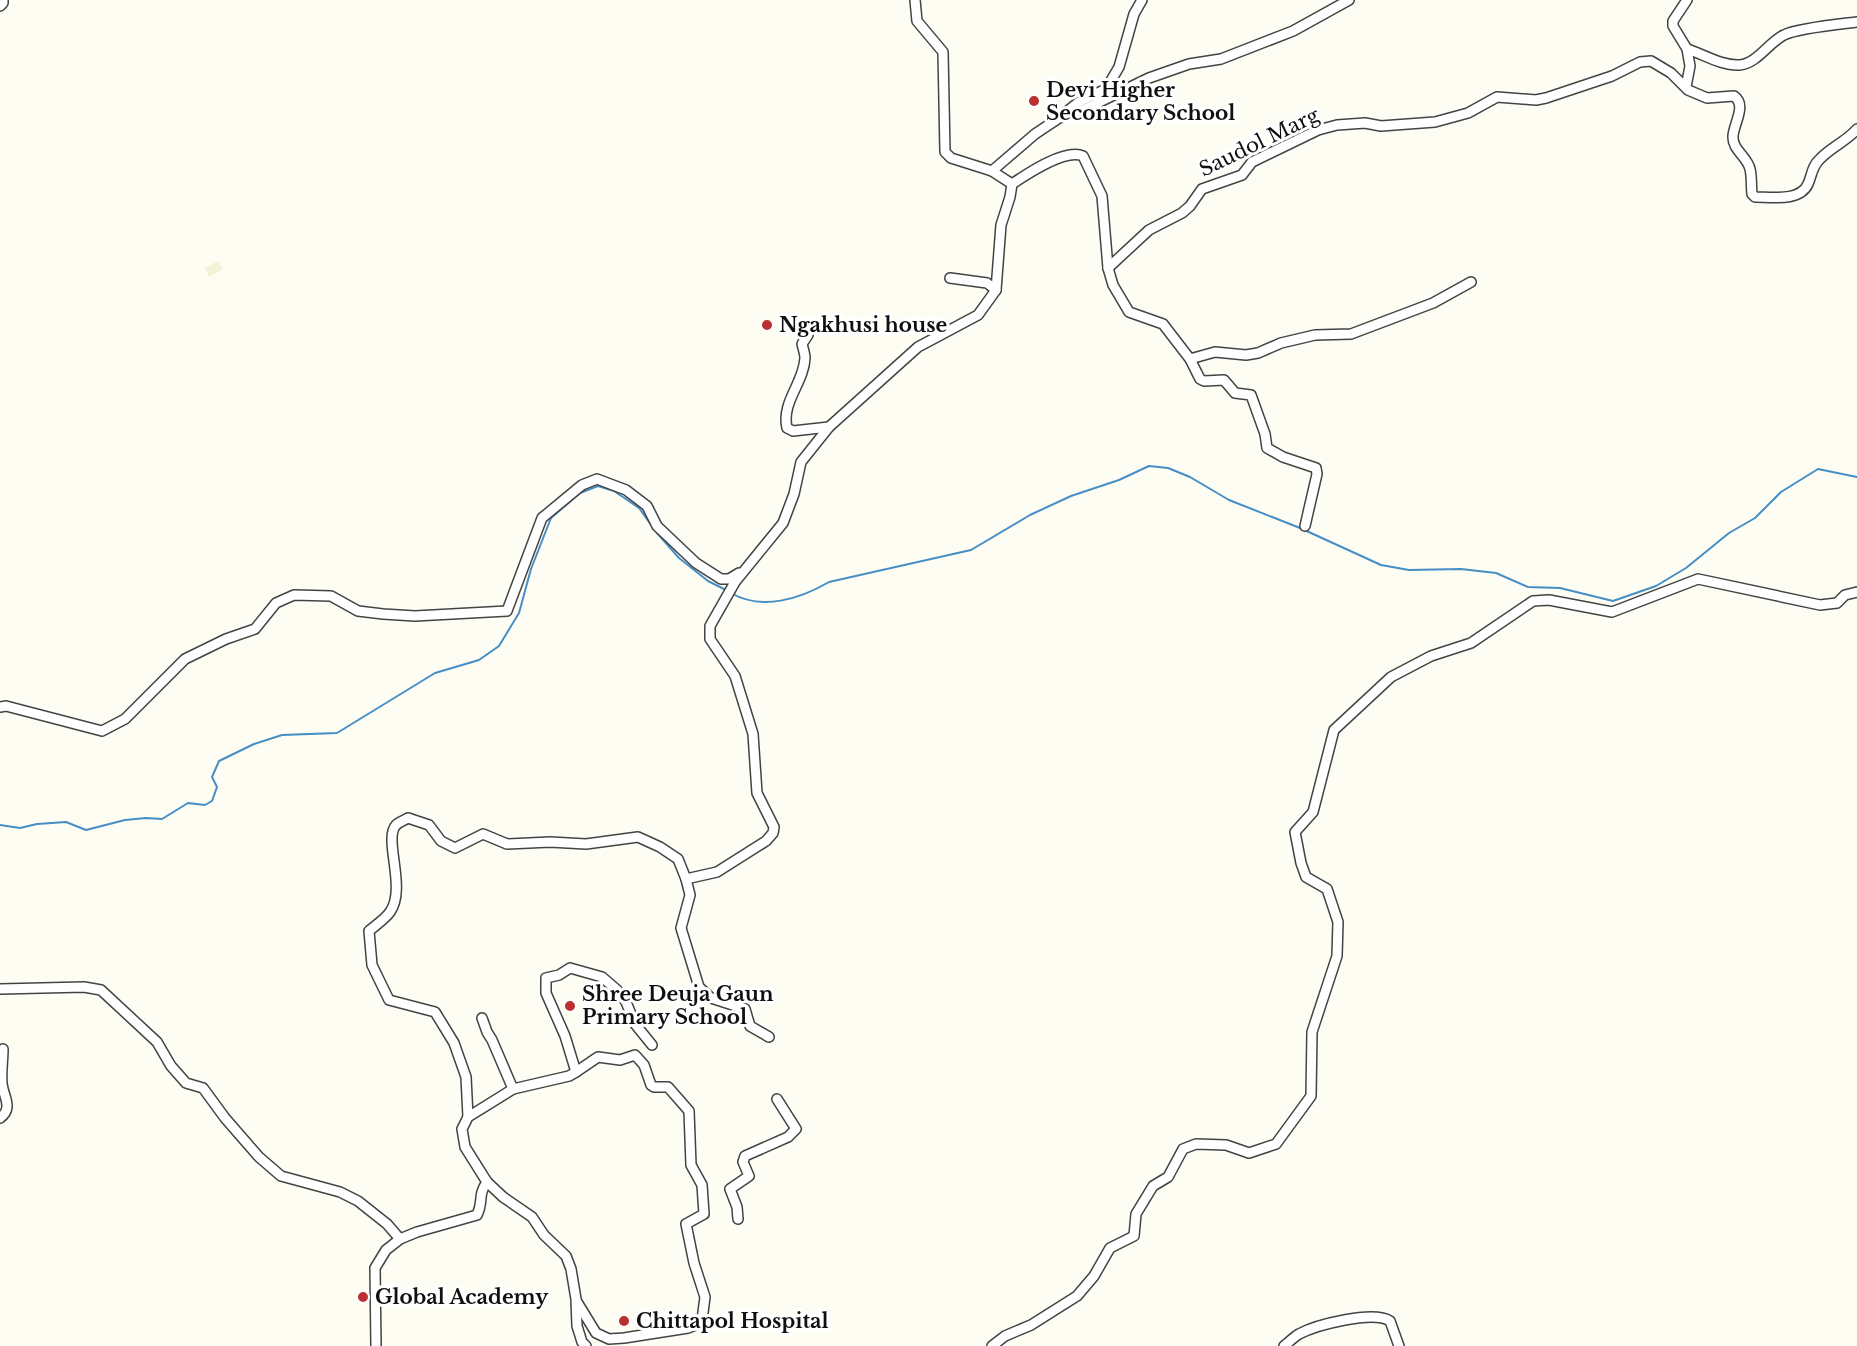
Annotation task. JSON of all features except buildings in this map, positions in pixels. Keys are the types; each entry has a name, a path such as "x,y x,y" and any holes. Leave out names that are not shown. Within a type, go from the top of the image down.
{"street":[{"path":"0,6 3,0"},
{"path":"915,0 917,21 944,52 945,152 951,158 992,171 1012,184"},
{"path":"992,171 1035,134 1079,102 1106,89 1119,67 1134,14 1142,0"},
{"path":"1059,118 1085,109 1149,78 1189,64 1221,59 1293,31 1349,0"},
{"path":"1686,87 1689,66 1687,49 1673,26 1673,21 1687,0"},
{"path":"1687,49 1730,65 1743,65 1787,33 1857,22"},
{"name":"Saudol Marg","path":"1108,268 1149,230 1182,213 1202,189 1242,175 1252,162 1328,128 1365,123 1381,126 1435,122 1468,112 1497,97 1536,100 1546,98 1612,76 1640,62 1651,61 1686,87 1707,98 1734,96 1740,101 1733,140 1735,148 1750,168 1752,194 1755,197 1792,197 1806,188 1814,164 1857,129"},
{"path":"686,879 717,872 766,841 773,833 774,827 757,793 753,734 735,676 710,639 710,626 726,596 744,570 783,523 794,495 801,462 829,427 918,347 978,315 996,290 1001,225 1012,184 1041,166 1074,154 1083,156 1102,196 1108,268 1113,285 1129,312 1163,324 1190,358 1200,379 1204,381 1224,380 1233,392 1251,395 1267,448 1283,457 1316,468 1317,474 1305,526"},
{"path":"950,278 987,283 996,290"},
{"path":"1190,358 1215,352 1246,355 1258,353 1298,338 1351,334 1433,303 1471,282"},
{"path":"808,335 802,344 805,358 802,371 792,392 784,418 787,428 793,431 829,427"},
{"path":"0,707 6,706 102,731 125,719 185,659 226,639 255,629 276,603 294,595 331,596 358,611 383,614 415,616 507,611 542,518 582,485 597,479 626,490 646,506 657,526 696,563 721,579 729,579 744,570"},
{"path":"992,1346 1005,1336 1031,1325 1077,1296 1094,1276 1110,1248 1134,1236 1136,1214 1153,1186 1168,1177 1183,1149 1196,1144 1226,1145 1249,1153 1276,1144 1311,1096 1312,1032 1337,956 1338,922 1327,889 1306,877 1295,832 1313,812 1334,730 1392,677 1431,656 1471,643 1533,601 1549,600 1612,612 1698,579 1820,605 1837,603 1845,595 1857,592"},
{"path":"586,1346 582,1342 577,1326 576,1299 571,1269 566,1256 544,1235 532,1217 503,1197 487,1182 465,1147 462,1129 468,1117 466,1077 453,1043 435,1012 389,1000 372,964 369,931 390,912 397,895 392,836 396,825 408,818 429,825 441,841 455,848 483,834 507,844 550,842 586,844 638,837 660,847 678,859 686,879 690,895 681,928 699,987 711,998 745,1009 750,1026 769,1037"},
{"path":"576,1072 565,1036 546,993 545,983 546,978 559,975 570,968 602,977 617,990 626,1002 635,1024 652,1045"},
{"path":"0,989 84,987 101,990 156,1042 171,1066 186,1083 203,1088 225,1118 259,1157 281,1176 340,1192 358,1201 387,1224 400,1239"},
{"path":"482,1018 513,1089"},
{"path":"0,1118 6,1111 8,1102 2,1085 3,1050"},
{"path":"468,1117 513,1089 569,1076 598,1057 620,1060 635,1055 644,1065 651,1085 668,1088 689,1111 692,1165 702,1185 704,1214 686,1224 694,1263 705,1297 702,1320 688,1328 609,1338 596,1334 576,1299"},
{"path":"738,1219 737,1207 730,1189 749,1176 743,1162 745,1156 788,1137 796,1129 777,1099"},
{"path":"376,1346 375,1268 386,1250 400,1239 426,1229 477,1215 480,1209 480,1191 487,1182"},
{"path":"1284,1346 1297,1335 1322,1324 1365,1318 1385,1318 1390,1321 1398,1346"}],"shaded area":[{"path":"218,261 223,269 209,277 205,268"}],"waterway":[{"path":"731,593 755,601 781,601 829,582 971,550 1030,515 1071,496 1119,480 1149,466 1168,468 1190,477 1229,500 1300,528 1381,565 1409,570 1461,569 1496,573 1528,587 1560,588 1613,601 1656,586 1686,568 1729,533 1755,518 1781,492 1818,469 1857,477"},
{"path":"0,825 20,828 66,822 86,830 125,820 162,819 188,803 205,805 212,801 217,787 212,777 219,761 254,744 282,735 337,733 435,673 479,660 499,646 519,613 531,569 551,518 580,493 598,486 614,491 639,508 679,558 708,581 726,590"}],"place":[{"name":"Devi Higher Secondary School","path":"1034,101"},
{"name":"Ngakhusi house","path":"767,325"},
{"name":"Shree Deuja Gaun Primary School","path":"570,1006"},
{"name":"Global Academy","path":"363,1297"},
{"name":"Chittapol Hospital","path":"624,1321"}]}
